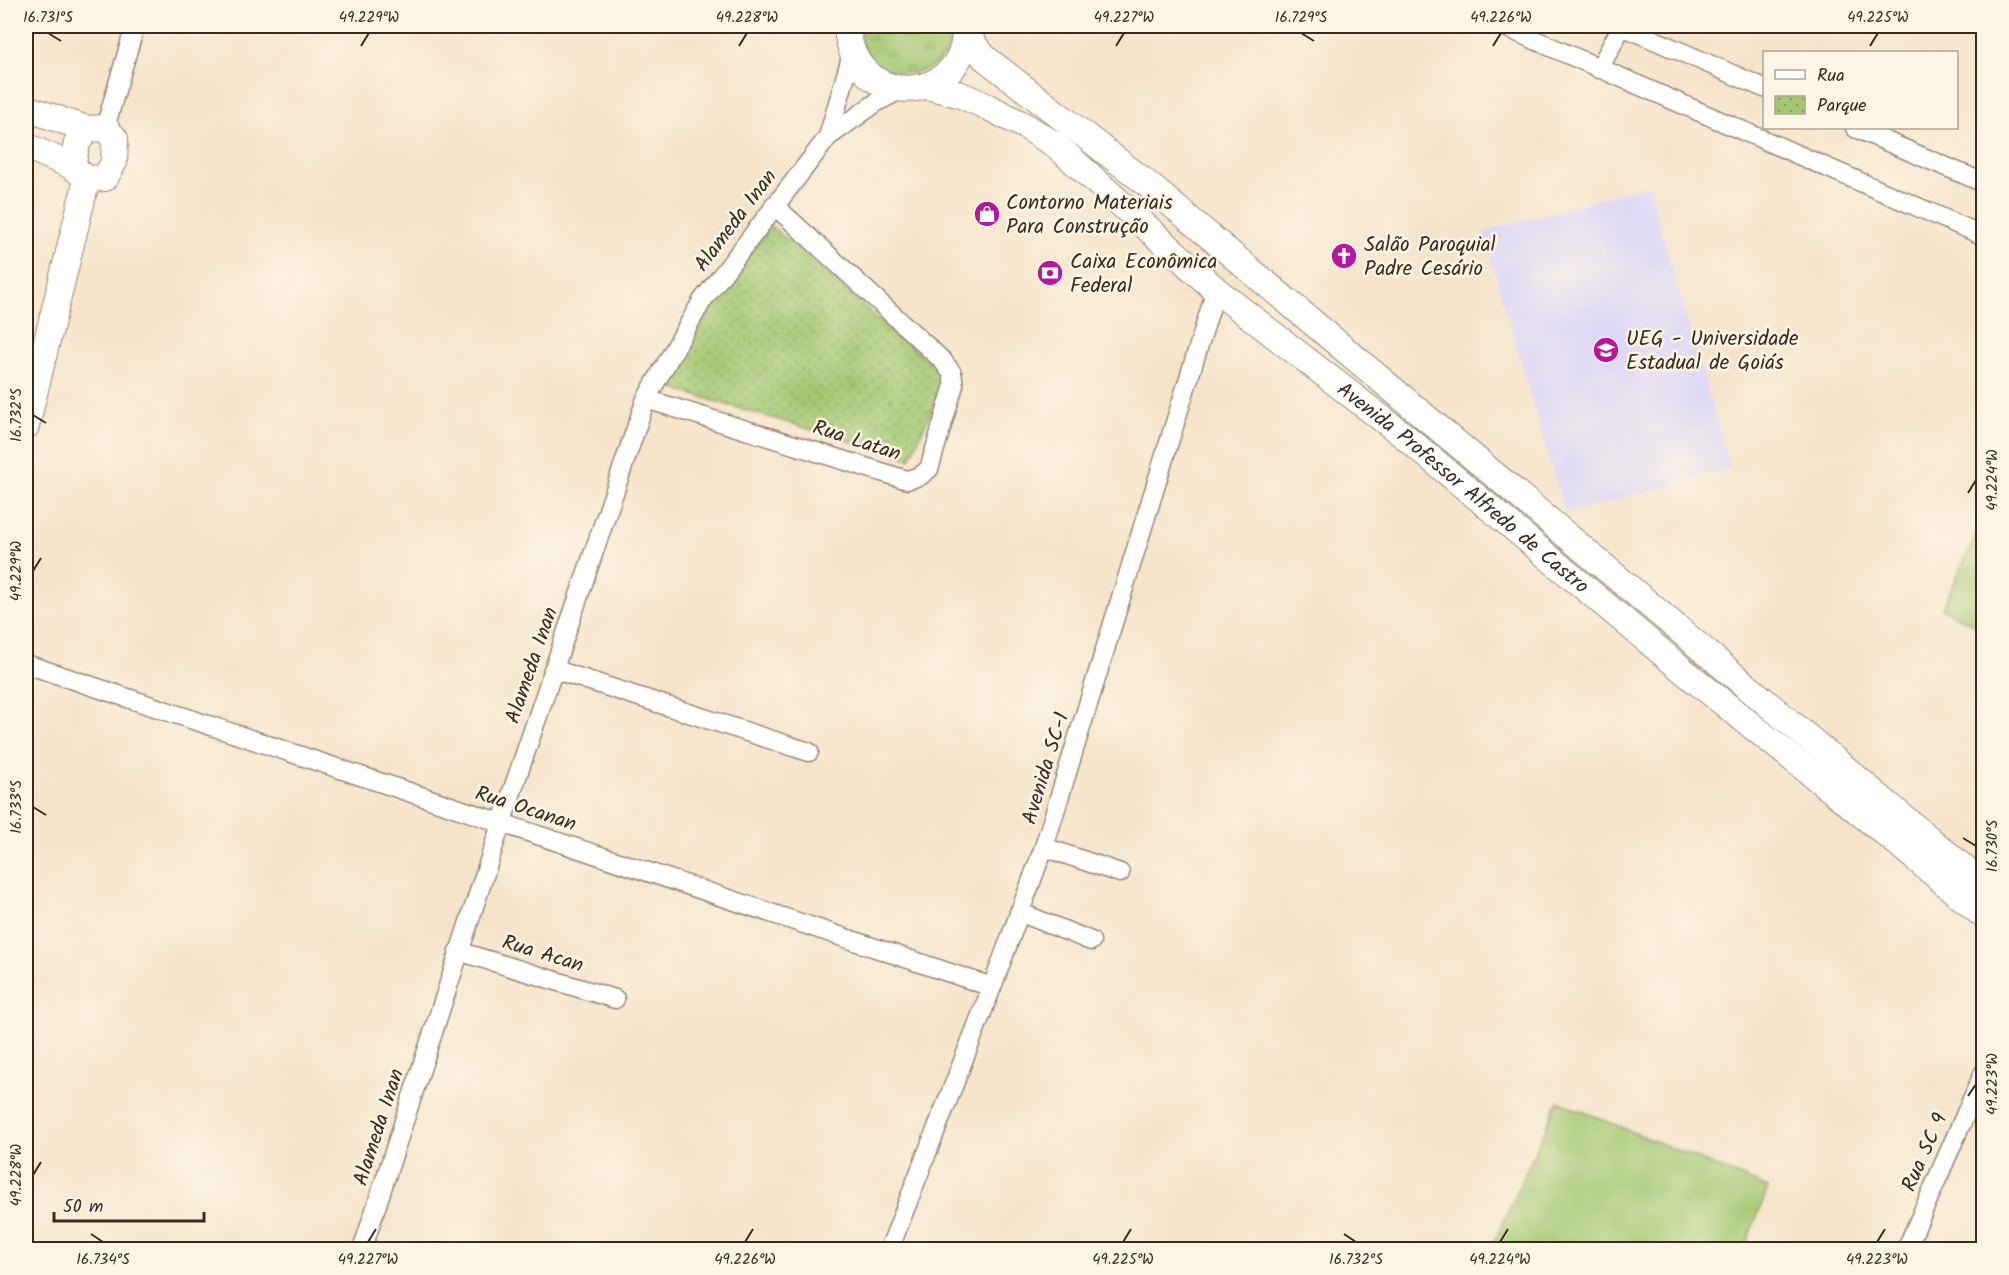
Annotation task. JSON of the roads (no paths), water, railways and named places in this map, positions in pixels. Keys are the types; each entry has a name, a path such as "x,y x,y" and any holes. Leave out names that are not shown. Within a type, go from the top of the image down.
{"main road":[{"path":"847,26 852,54 861,67 872,78 886,86 902,89 927,86 946,74 960,56 966,30"},
{"name":"Avenida Professor Alfredo de Castro","path":"966,30 985,58 1145,182 1983,885"},
{"name":"Avenida Professor Alfredo de Castro","path":"927,86 961,95 988,107 1057,146 1216,290 1411,442 1694,679 1901,846 1983,916"},
{"path":"26,108 96,129 115,139 114,162 105,178 79,173 26,146"},
{"path":"26,426 79,173 77,143 96,129"}],"street":[{"path":"96,129 135,26"},
{"path":"1503,26 1534,32 1599,69 1983,236"},
{"path":"1599,69 1622,26 1763,88"},
{"name":"Alameda Inan","path":"828,137 852,54"},
{"name":"Alameda Inan","path":"362,1250 458,951 646,399 702,301 828,137 877,102 902,89"},
{"path":"1858,129 1983,183"},
{"name":"Rua Latan","path":"646,399 907,480 920,476 929,469 954,385 952,373 942,361 774,205"},
{"name":"Avenida SC-1","path":"889,1250 1044,847 1216,290"},
{"name":"Rua Ocanan","path":"26,657 45,670"},
{"name":"Rua Ocanan","path":"26,664 992,987"},
{"path":"554,669 809,752"},
{"path":"1044,847 1120,873"},
{"path":"1019,912 1091,941"},
{"name":"Rua Acan","path":"458,951 615,999"},
{"name":"Rua SC 9","path":"1912,1247 1983,1072"}],"place":[{"name":"Contorno Materiais Para Construção","path":"987,214"},
{"name":"Salão Paroquial Padre Cesário","path":"1344,256"},
{"name":"Caixa Econômica Federal","path":"1050,273"},
{"name":"UEG - Universidade Estadual de Goiás","path":"1606,350"}]}
